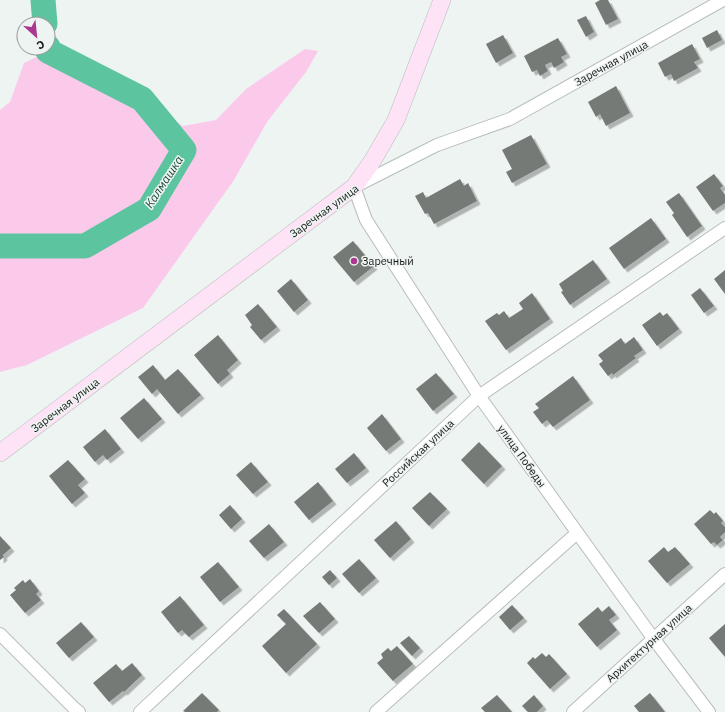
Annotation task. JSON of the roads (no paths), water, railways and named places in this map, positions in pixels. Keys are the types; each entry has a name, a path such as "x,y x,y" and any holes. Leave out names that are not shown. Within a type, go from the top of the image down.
{"street":[{"path":"354,187 373,160 396,120 442,0"},
{"name":"Заречная улица","path":"0,453 354,187 437,145 510,119 723,0"},
{"name":"улица Победы","path":"354,187 366,220 479,396 653,638 709,712"},
{"name":"Российская улица","path":"140,712 479,396 725,228"},
{"path":"376,712 578,533"},
{"name":"Архитектурная улица","path":"573,712 725,574"},
{"path":"0,634 79,712"}],"waterway":[{"name":"Калмашка","path":"43,0 44,16"},
{"name":"Калмашка","path":"0,246 85,246 149,209 184,150 142,99 56,55"}],"place":[{"name":"Заречный","path":"354,261"}]}
